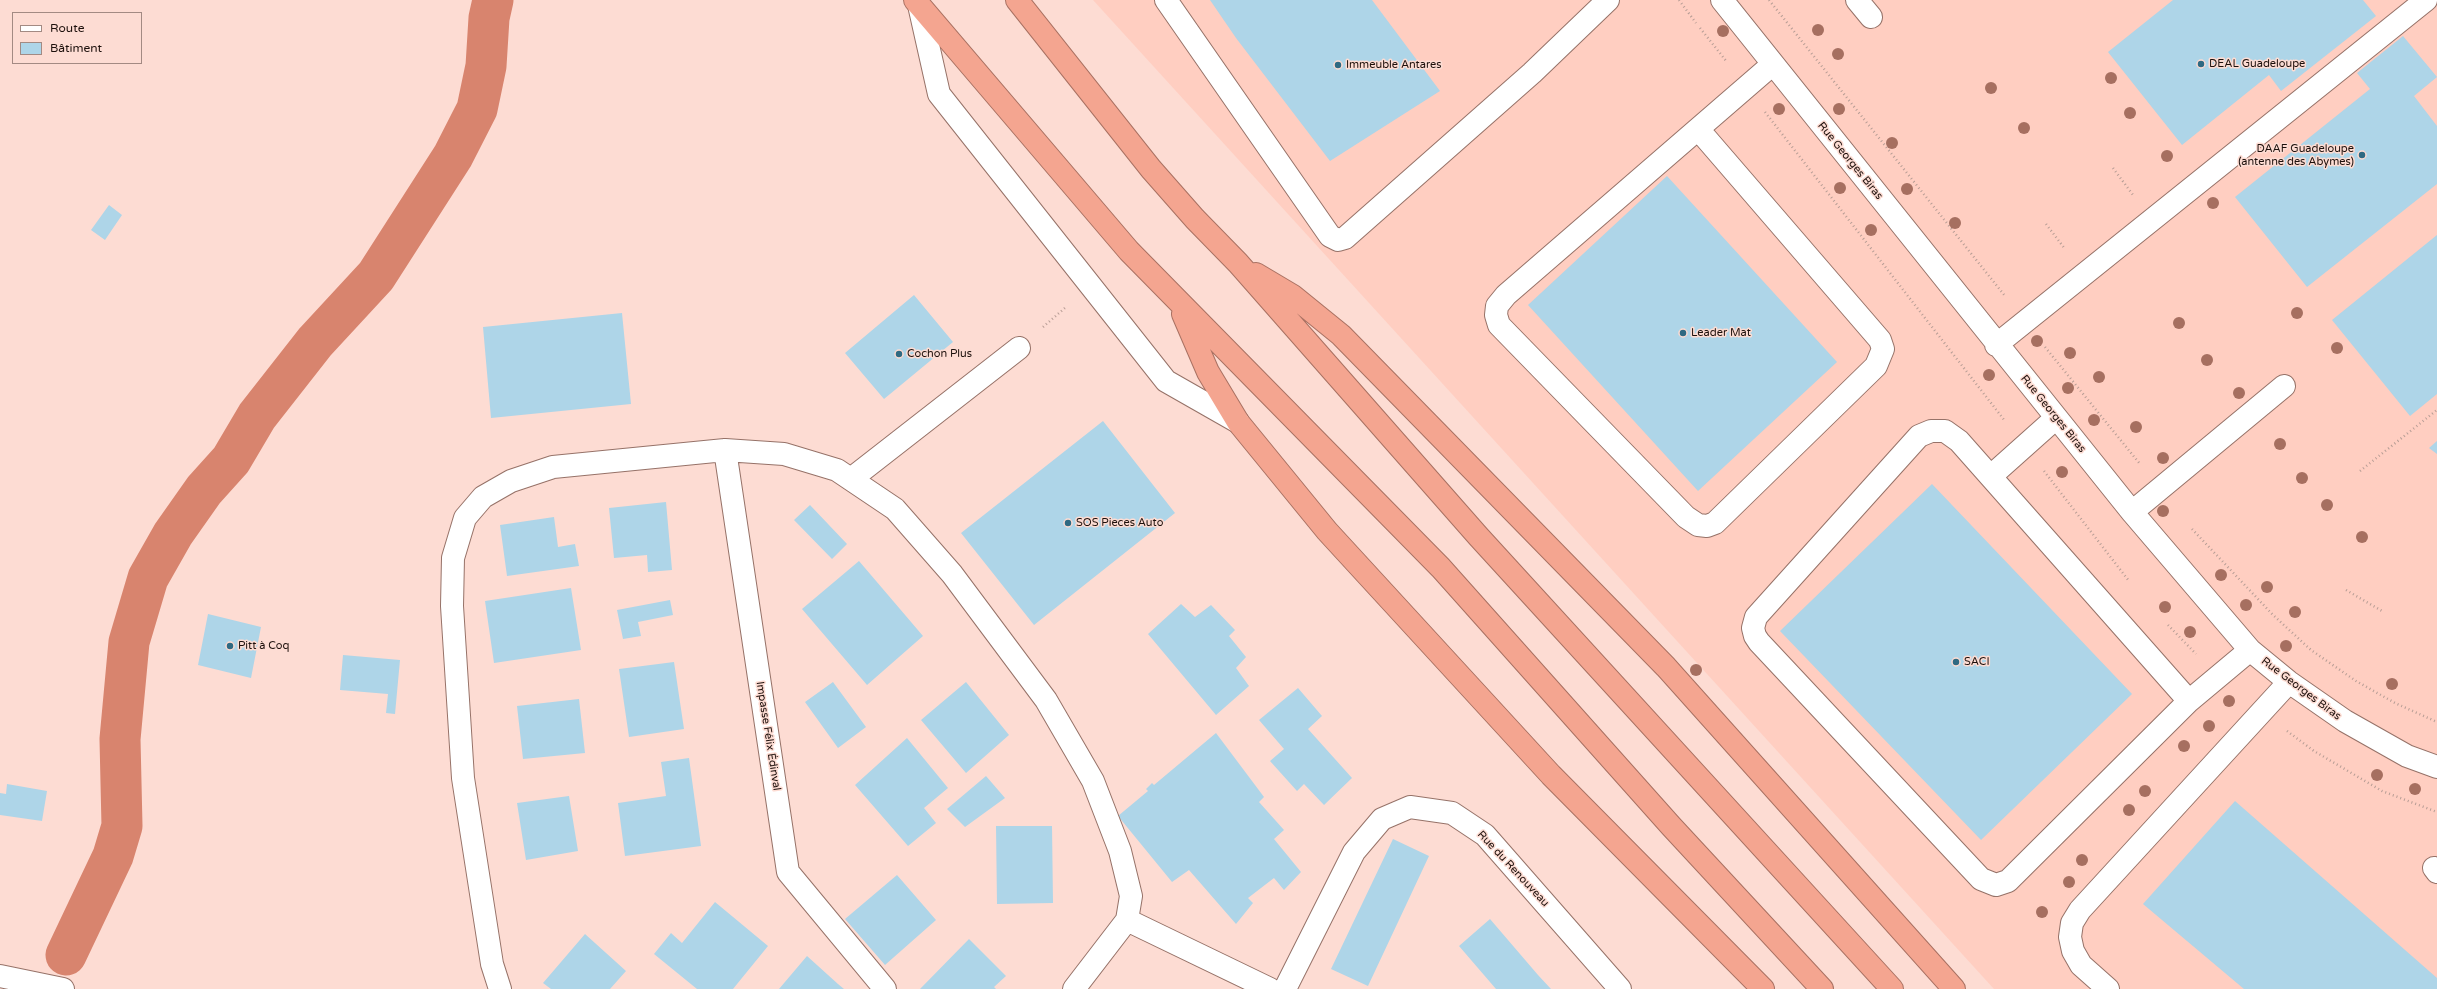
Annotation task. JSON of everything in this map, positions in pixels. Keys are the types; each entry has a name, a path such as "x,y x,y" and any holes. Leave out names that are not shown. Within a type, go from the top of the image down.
{"highway":[{"path":"1017,0 1151,169 1238,263 1484,542 1892,989"},
{"path":"916,2 1129,251 1441,568 1671,826 1822,989"},
{"path":"1238,263 1293,296 1341,335 1424,419 1666,667 1954,989"},
{"path":"1178,302 1208,372 1238,422 1327,531 1551,775 1763,989"}],"street":[{"path":"1166,0 1330,236 1338,240 1345,238 1532,73 1597,4"},
{"name":"Rue Georges Biras","path":"1722,0 1996,345 2132,512 2250,650 2289,682 2345,721 2407,756 2437,767"},
{"path":"1857,0 1871,18"},
{"path":"1996,345 2426,0"},
{"path":"916,2 938,94 1166,381 1238,422"},
{"path":"1698,129 1880,340 1883,349 1876,366 1715,523 1707,526 1698,525 1686,517 1499,324 1496,315 1498,306 1506,295 1773,64"},
{"path":"851,479 1019,348"},
{"path":"2132,512 2159,488 2284,386"},
{"path":"1991,476 2056,418"},
{"path":"2188,701 1959,440 1945,431 1931,431 1919,436 1756,617 1753,628 1755,636 1981,879 1996,885 2008,881 2188,701 2250,650"},
{"path":"500,989 492,964 462,770 452,606 453,558 465,518 483,497 511,481 552,468 725,450 784,454 837,470 895,509 952,574 1046,700 1093,781 1120,851 1131,896 1126,920 1074,989"},
{"name":"Impasse Félix Édinval","path":"725,450 788,872 885,989"},
{"path":"2108,989 2081,965 2073,951 2070,937 2072,923 2080,910 2289,682"},
{"name":"Rue du Renouveau","path":"1285,989 1354,852 1382,819 1410,807 1452,813 1485,835 1620,989"},
{"path":"1126,920 1270,989"},
{"path":"0,976 63,989"}],"path":[{"path":"1769,0 2188,525 2273,615 2311,650 2356,681 2395,703 2437,722"},
{"path":"2360,471 2437,410"},
{"path":"2346,590 2382,611"}],"shaded area":[{"path":"1093,0 2437,0 2437,989 1994,989"}],"building":[{"name":"Immeuble Antares","path":"1210,0 1372,0 1440,91 1330,161 1236,38"},
{"name":"DEAL Guadeloupe","path":"2173,0 2363,0 2376,16 2281,91 2269,75 2182,145 2108,52"},
{"name":"DAAF Guadeloupe (antenne des Abymes)","path":"2403,36 2437,77 2414,96 2437,126 2437,184 2307,287 2235,197 2370,89 2357,73"},
{"name":"Leader Mat","path":"1667,176 1837,362 1698,491 1528,305"},
{"path":"109,205 122,215 105,240 91,230"},
{"path":"2437,235 2437,394 2410,416 2332,320"},
{"path":"914,295 953,342 884,399 845,353"},
{"path":"622,313 631,404 491,418 483,327"},
{"name":"SOS Pieces Auto","path":"1103,421 1175,513 1034,625 961,533"},
{"path":"2437,441 2437,454 2429,448"},
{"name":"SACI","path":"1932,484 2132,694 1981,840 1780,631"},
{"path":"666,502 672,570 648,572 647,555 614,558 609,508"},
{"path":"810,505 847,544 832,559 794,520"},
{"path":"554,517 558,547 575,544 579,566 507,576 500,525"},
{"path":"859,561 923,636 867,685 802,609"},
{"path":"571,588 581,650 494,663 485,601"},
{"path":"670,600 673,615 638,622 641,636 623,639 617,610"},
{"path":"1181,604 1195,617 1211,605 1235,630 1229,636 1246,657 1236,668 1249,686 1216,715 1148,634"},
{"name":"Pitt à Coq","path":"208,614 261,627 251,678 198,665"},
{"path":"343,655 400,660 395,714 386,713 388,694 340,690"},
{"path":"674,662 684,729 629,737 619,669"},
{"path":"833,682 866,727 838,748 805,702"},
{"path":"966,682 1009,735 966,773 921,720"},
{"path":"1298,688 1322,716 1308,729 1352,778 1324,805 1304,784 1297,791 1270,761 1284,749 1259,720"},
{"path":"579,699 585,753 523,759 517,706"},
{"path":"1216,733 1264,797 1259,802 1284,830 1274,839 1301,872 1284,890 1274,878 1248,898 1253,903 1236,924 1189,870 1172,882 1118,816 1148,791 1146,789 1152,783 1154,785"},
{"path":"907,738 948,788 924,808 936,823 908,846 855,785"},
{"path":"689,758 701,846 625,856 618,803 666,796 661,762"},
{"path":"986,776 1005,798 965,827 947,809"},
{"path":"7,784 47,791 42,821 0,815 0,793 6,794"},
{"path":"569,796 578,851 526,860 517,803"},
{"path":"2235,801 2437,978 2437,989 2244,989 2143,904"},
{"path":"996,826 1052,826 1053,903 997,904"},
{"path":"1393,839 1429,856 1368,986 1331,969"},
{"path":"897,875 936,920 885,965 845,919"},
{"path":"715,902 768,946 733,989 697,989 654,954 671,933 682,943"},
{"path":"1490,919 1551,989 1496,989 1459,946"},
{"path":"585,934 626,971 610,989 551,989 543,983"},
{"path":"969,939 1006,976 994,987 996,989 920,989"},
{"path":"807,956 838,984 844,989 779,989"}],"waterway":[{"path":"66,955 113,856 122,826 120,739 129,642 148,578 173,534 204,490 231,460 257,416 315,342 376,276 453,156 477,109 486,66 489,18 493,0"}],"place":[{"name":"DEAL Guadeloupe","path":"2201,64"},
{"name":"Immeuble Antares","path":"1338,65"},
{"name":"DAAF Guadeloupe (antenne des Abymes)","path":"2362,155"},
{"name":"Leader Mat","path":"1683,333"},
{"name":"Cochon Plus","path":"899,354"},
{"name":"SOS Pieces Auto","path":"1068,523"},
{"name":"Pitt à Coq","path":"230,646"},
{"name":"SACI","path":"1956,662"}]}
